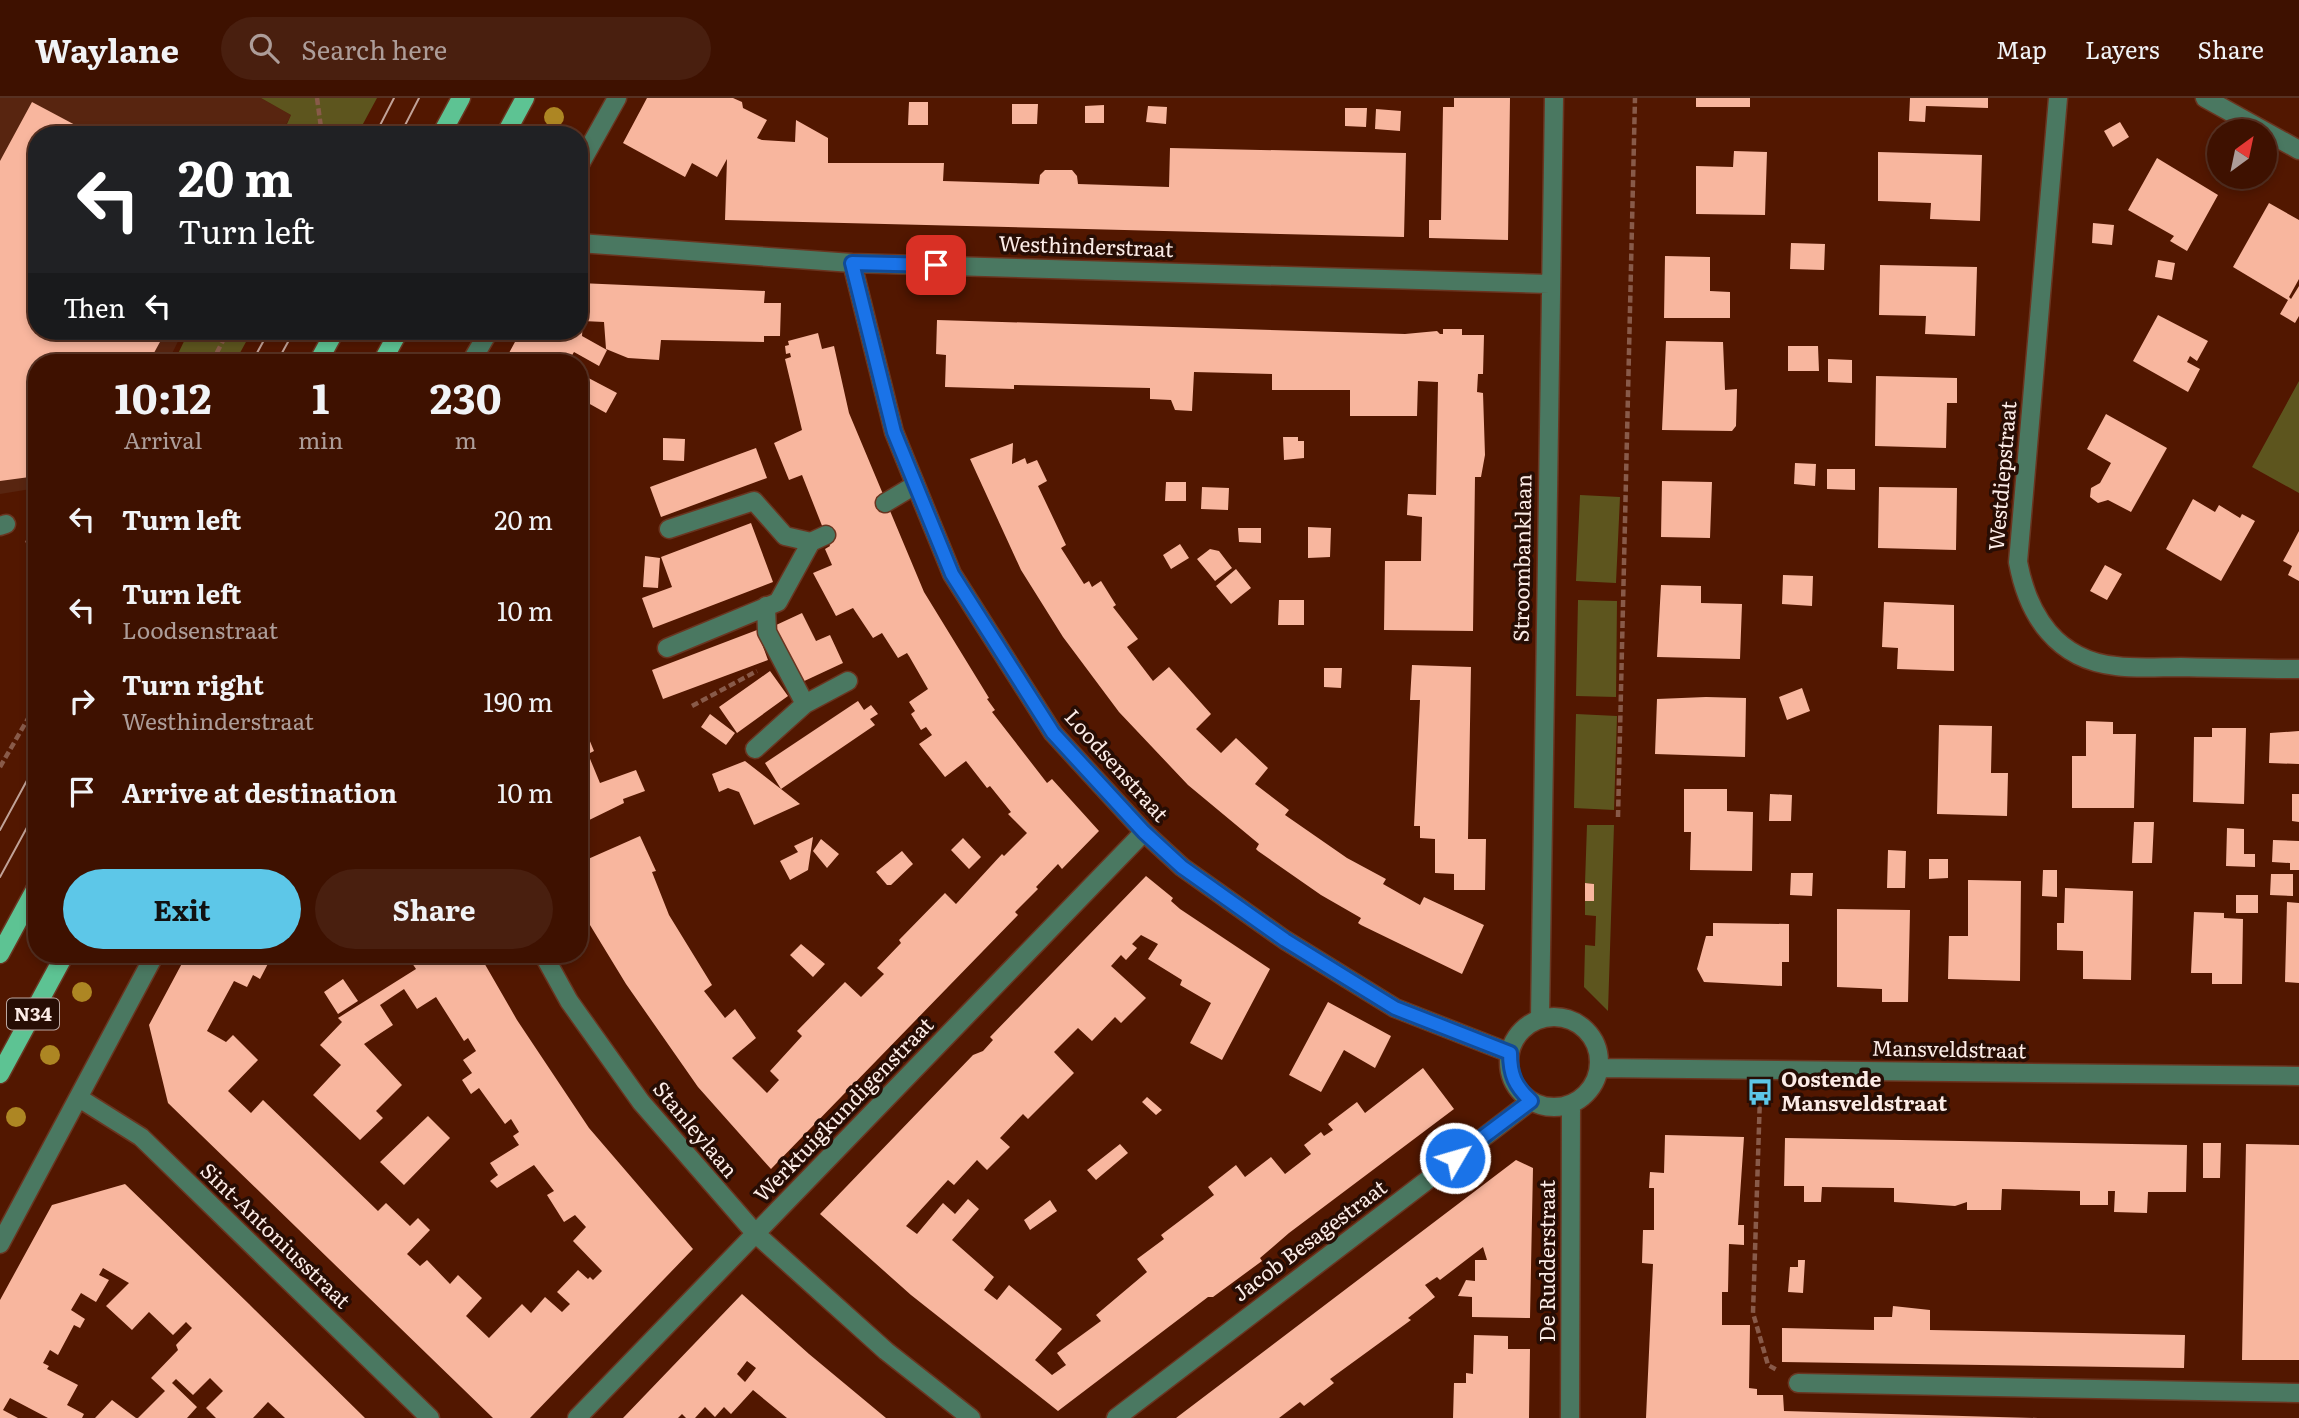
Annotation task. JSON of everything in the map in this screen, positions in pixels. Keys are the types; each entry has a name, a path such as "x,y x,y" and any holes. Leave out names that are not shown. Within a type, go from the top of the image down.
{"main road":[{"path":"446,126 461,98"},
{"path":"510,126 525,98"},
{"path":"0,954 28,903"},
{"name":"N34","path":"0,1074 60,963"}],"street":[{"path":"588,150 617,98"},
{"name":"Stroombanklaan","path":"1540,1018 1549,284 1555,98"},
{"name":"Westdiepstraat","path":"2059,98 2018,562 2024,592 2037,620 2059,642 2085,658 2115,666 2299,669"},
{"path":"2205,98 2299,150"},
{"name":"Westhinderstraat","path":"588,244 852,263 1549,284"},
{"name":"Loodsenstraat","path":"852,263 894,432 952,574 1053,733 1144,832 1182,867 1285,940 1395,1008 1510,1053"},
{"path":"885,503 915,485"},
{"path":"667,648 778,602 792,572 818,539 785,536 754,501 669,529"},
{"path":"766,606 767,632 805,704"},
{"path":"755,748 805,704 848,681"},
{"name":"Werktuigkundigenstraat","path":"577,1418 1144,832"},
{"path":"0,1244 150,963"},
{"name":"Stanleylaan","path":"548,963 569,1001 641,1102 756,1234 886,1351 971,1418"},
{"path":"1558,1017 1576,1022 1590,1033 1598,1050 1599,1068 1590,1090 1571,1104 1551,1107 1531,1101 1517,1088 1510,1071 1510,1053 1520,1032 1540,1018 1558,1017"},
{"name":"Mansveldstraat","path":"1599,1068 2299,1076"},
{"name":"Sint-Antoniusstraat","path":"79,1098 141,1137 430,1418"},
{"name":"Jacob Besagestraat","path":"1116,1418 1531,1101"},
{"name":"De Rudderstraat","path":"1570,1418 1571,1104"},
{"path":"1798,1383 2299,1394"}],"path":[{"path":"317,98 321,126"},
{"path":"1618,817 1635,98"},
{"path":"692,705 780,659"},
{"path":"0,766 28,718"},
{"path":"1762,1070 1753,1313 1768,1365 1798,1383"}],"shaded area":[{"path":"0,98 261,98 291,115 286,126 28,126 28,340 179,340 172,354 28,354 28,489 0,494"},
{"path":"261,98 377,98 362,126 286,126 291,115"},
{"path":"185,340 247,340 239,354 178,354"},
{"path":"2299,381 2299,493 2252,467"},
{"path":"1580,495 1620,497 1616,583 1576,581"},
{"path":"1578,600 1617,601 1616,697 1576,696"},
{"path":"1576,714 1617,716 1614,810 1574,808"},
{"path":"1587,825 1614,825 1608,1011 1584,987 1585,945 1595,946 1596,916 1585,915 1585,901 1594,901 1594,884 1585,883"}],"building":[{"path":"647,98 733,98 742,102 743,108 767,120 757,138 762,140 795,142 796,120 828,138 828,163 944,163 943,181 1039,184 1040,175 1045,170 1072,170 1077,176 1078,184 1169,187 1170,148 1406,153 1404,237 725,220 727,159 717,177 692,163 685,177 623,143"},
{"path":"1454,98 1510,98 1508,240 1429,238 1429,220 1441,220 1443,107 1454,107"},
{"path":"1696,98 1750,98 1750,107 1696,107"},
{"path":"1910,98 1988,98 1988,108 1926,106 1925,122 1909,121"},
{"path":"32,102 77,126 28,126 28,340 161,340 153,354 28,354 28,477 0,481 0,161"},
{"path":"909,102 928,102 928,125 908,125"},
{"path":"1012,104 1038,104 1037,124 1012,124"},
{"path":"1104,105 1104,123 1085,123 1085,106"},
{"path":"1148,106 1167,107 1166,124 1146,122"},
{"path":"1345,108 1367,108 1366,127 1345,126"},
{"path":"1376,109 1401,111 1400,131 1375,129"},
{"path":"2120,122 2129,137 2113,147 2104,131"},
{"path":"1734,151 1767,152 1765,215 1696,214 1696,166 1733,167"},
{"path":"1878,152 1982,155 1980,221 1930,219 1931,203 1878,201"},
{"path":"2157,158 2218,195 2187,251 2170,241 2174,236 2128,210"},
{"path":"2269,203 2299,220 2299,279 2289,297 2291,299 2299,286 2299,316 2295,323 2280,314 2288,300 2233,267"},
{"path":"2093,223 2114,225 2112,245 2092,243"},
{"path":"1791,243 1825,244 1824,270 1790,269"},
{"path":"1665,256 1710,257 1710,291 1730,292 1730,318 1664,318"},
{"path":"2158,260 2175,263 2172,280 2155,277"},
{"path":"1880,265 1977,267 1975,336 1925,334 1926,316 1879,315"},
{"path":"588,283 765,291 764,303 781,303 780,336 764,336 764,342 661,340 659,360 628,358 606,349 604,322 588,321"},
{"path":"2158,315 2208,341 2197,361 2190,356 2187,362 2200,369 2188,392 2133,361"},
{"path":"937,320 1405,334 1437,331 1443,334 1443,329 1462,329 1462,335 1484,335 1483,374 1478,374 1477,392 1483,393 1485,455 1481,477 1475,477 1473,631 1384,630 1385,561 1421,561 1422,517 1407,515 1408,494 1436,495 1438,382 1418,381 1417,416 1350,416 1350,390 1272,390 1272,374 1194,372 1192,411 1175,410 1171,400 1150,399 1150,388 1014,385 1014,389 945,387 946,355 936,354"},
{"path":"818,333 822,349 834,346 849,413 924,592 989,698 987,699 995,710 992,712 1047,783 1052,779 1099,831 1062,869 1058,864 1015,912 1018,915 771,1169 698,1087 626,984 588,922 588,859 640,836 656,871 652,872 669,915 712,985 704,991 725,1018 735,1009 756,1038 732,1058 767,1093 779,1080 770,1071 802,1036 797,1031 845,982 861,997 884,974 877,968 901,943 899,940 945,893 956,904 1002,854 1004,856 1027,833 1008,814 1011,812 990,786 987,788 966,761 945,777 919,744 932,735 926,727 921,730 911,714 915,711 909,702 928,689 909,656 907,653 898,658 882,633 873,638 853,608 836,616 813,573 832,565 825,549 830,546 802,475 789,480 774,443 802,430 785,359 791,357 790,353 786,354 785,346 789,345 788,341"},
{"path":"588,339 607,350 599,366 588,360 588,354 574,352 508,354 516,340"},
{"path":"1666,341 1723,342 1725,390 1737,389 1736,426 1732,431 1662,430"},
{"path":"1788,346 1818,346 1819,371 1788,371"},
{"path":"1828,359 1852,360 1852,383 1828,382"},
{"path":"1876,376 1957,378 1957,403 1947,403 1946,448 1875,446"},
{"path":"588,378 617,393 606,413 588,403"},
{"path":"2106,414 2167,448 2131,512 2108,500 2098,503 2090,497 2091,488 2100,483 2111,463 2087,449"},
{"path":"1283,437 1298,437 1298,441 1304,441 1304,458 1284,460"},
{"path":"663,438 685,439 684,461 663,460"},
{"path":"1013,443 1012,464 1025,458 1027,464 1037,460 1047,481 1038,486 1066,545 1061,548 1084,584 1089,581 1092,587 1101,581 1116,605 1113,607 1138,639 1127,647 1153,681 1169,667 1211,714 1196,729 1221,753 1236,738 1268,768 1255,784 1289,810 1285,815 1347,858 1386,879 1383,884 1420,905 1424,897 1484,925 1462,974 1361,925 1358,923 1361,918 1321,895 1258,851 1256,849 1259,844 1188,785 1119,712 1063,637 1021,570 970,459"},
{"path":"756,448 767,478 661,517 650,487"},
{"path":"1795,463 1816,464 1815,486 1794,484"},
{"path":"1827,469 1855,469 1855,490 1827,489"},
{"path":"1662,481 1712,482 1710,538 1661,537"},
{"path":"1166,482 1186,482 1186,501 1165,501"},
{"path":"1202,487 1229,488 1228,510 1201,509"},
{"path":"1879,487 1957,488 1956,550 1878,548"},
{"path":"2193,499 2215,512 2219,505 2240,518 2242,514 2255,521 2221,581 2166,549"},
{"path":"751,523 773,582 653,628 642,598 672,587 661,557"},
{"path":"1308,527 1331,528 1330,557 1308,558"},
{"path":"1238,528 1261,528 1261,543 1239,542"},
{"path":"2299,531 2299,581 2288,575 2292,566 2283,561"},
{"path":"1180,544 1189,558 1171,569 1163,555"},
{"path":"1210,549 1219,551 1232,568 1215,581 1197,559"},
{"path":"645,556 660,558 658,588 643,587"},
{"path":"2105,565 2122,574 2107,600 2090,591"},
{"path":"1236,569 1251,588 1231,604 1216,586"},
{"path":"1783,575 1813,576 1812,606 1782,604"},
{"path":"1661,585 1701,586 1701,603 1742,604 1740,659 1657,657"},
{"path":"1279,600 1304,600 1304,625 1278,625"},
{"path":"1884,602 1954,605 1954,671 1897,669 1898,648 1882,647"},
{"path":"802,613 816,641 830,635 843,663 800,683 774,626"},
{"path":"757,630 768,660 663,699 652,670"},
{"path":"1412,665 1471,667 1468,839 1486,839 1485,890 1454,890 1454,874 1435,873 1435,839 1420,838 1420,826 1414,826 1420,700 1410,700"},
{"path":"1324,668 1342,668 1341,688 1324,687"},
{"path":"770,671 788,696 737,733 719,707"},
{"path":"1802,688 1810,711 1787,720 1779,697"},
{"path":"1746,698 1745,757 1655,754 1657,699"},
{"path":"858,701 864,710 871,705 878,714 870,719 875,725 781,789 765,763"},
{"path":"710,714 735,733 726,745 701,727"},
{"path":"2086,721 2113,722 2113,734 2136,734 2134,808 2072,808 2072,756 2086,756"},
{"path":"1939,725 1992,726 1991,773 2008,773 2007,816 1937,814"},
{"path":"2212,728 2246,728 2244,804 2193,802 2194,737 2212,737"},
{"path":"2299,731 2299,764 2269,763 2270,733"},
{"path":"588,736 594,751 588,754"},
{"path":"588,754 600,783 636,770 645,791 623,799 624,803 588,821"},
{"path":"745,761 800,804 754,825 739,792 728,788 719,792 712,774"},
{"path":"1684,789 1727,789 1727,811 1753,812 1752,871 1690,870 1691,832 1684,832"},
{"path":"1770,794 1792,795 1791,821 1769,821"},
{"path":"2292,794 2299,794 2299,822 2292,821"},
{"path":"2134,822 2154,822 2152,863 2132,863"},
{"path":"2227,828 2244,829 2244,854 2255,854 2255,867 2226,866"},
{"path":"813,837 808,870 790,880 780,861 798,852 794,846"},
{"path":"963,838 981,857 969,869 951,850"},
{"path":"821,839 839,854 827,868 813,851"},
{"path":"2273,840 2299,841 2299,870 2290,870 2290,863 2272,862"},
{"path":"1888,850 1906,851 1905,888 1887,888"},
{"path":"902,851 913,864 891,885 887,885 876,872"},
{"path":"1929,859 1948,859 1948,878 1929,879"},
{"path":"2043,870 2057,870 2057,897 2042,896"},
{"path":"1791,873 1813,873 1812,896 1790,895"},
{"path":"2271,874 2293,874 2293,896 2270,895"},
{"path":"1146,876 1173,898 1171,901 1180,909 1270,969 1222,1060 1190,1043 1211,1003 1180,985 1182,980 1148,959 1158,944 1141,935 1132,944 1137,948 1126,960 1121,955 1111,966 1146,998 1121,1023 1115,1017 1092,1041 1078,1028 1054,1052 1074,1073 1028,1119 1023,1114 1000,1138 1010,1147 987,1170 977,1160 954,1185 948,1180 906,1226 917,1234 943,1203 955,1214 968,1199 979,1209 952,1240 994,1277 984,1290 997,1300 1009,1285 1062,1329 1035,1360 1052,1375 1066,1365 1057,1353 1101,1321 1096,1315 1147,1272 1137,1259 1164,1239 1161,1235 1214,1195 1208,1187 1236,1165 1245,1177 1271,1157 1285,1174 1311,1154 1304,1145 1321,1132 1324,1136 1333,1130 1328,1124 1357,1102 1365,1113 1423,1068 1454,1109 1289,1233 1260,1258 1262,1261 1213,1297 1208,1297 1058,1411 911,1295 820,1214 973,1055 983,1051 993,1040 990,1037"},
{"path":"1968,880 2021,881 2020,981 1948,979 1949,936 1968,936"},
{"path":"1585,883 1594,884 1594,901 1585,901"},
{"path":"2065,888 2133,891 2131,980 2083,979 2083,951 2057,950 2057,923 2064,923"},
{"path":"2236,895 2258,895 2258,913 2236,913"},
{"path":"2287,902 2299,903 2299,983 2285,982"},
{"path":"1837,909 1910,910 1908,1002 1882,1002 1882,989 1837,987"},
{"path":"2194,912 2224,913 2224,918 2243,919 2242,984 2212,984 2212,973 2191,973"},
{"path":"1713,923 1789,924 1789,962 1782,962 1782,986 1704,982 1697,969 1706,936 1713,936"},
{"path":"801,944 825,964 813,977 790,955"},
{"path":"182,963 268,963 260,979 253,975 247,987 234,981 207,1031 226,1042 233,1035 258,1060 228,1091 251,1113 263,1100 378,1211 386,1203 410,1226 418,1218 430,1230 407,1254 420,1266 427,1260 450,1284 458,1275 482,1298 466,1316 489,1338 522,1304 531,1313 545,1297 562,1312 570,1304 557,1292 578,1270 593,1280 602,1271 573,1241 586,1227 575,1215 564,1222 547,1195 554,1191 534,1165 497,1188 490,1181 498,1175 490,1163 519,1145 513,1136 519,1132 511,1119 505,1124 479,1088 471,1094 462,1080 472,1073 463,1060 476,1051 468,1038 464,1041 436,997 417,1009 404,989 380,1005 393,1025 364,1044 402,1085 376,1111 383,1118 360,1140 313,1095 341,1065 320,1045 342,1022 338,1018 416,969 412,963 484,963 517,1020 589,1128 693,1249 530,1418 493,1418 168,1103 149,1025"},
{"path":"343,979 358,1001 338,1014 324,992"},
{"path":"1328,1002 1391,1036 1375,1068 1344,1050 1321,1092 1289,1075"},
{"path":"1147,1097 1162,1110 1156,1115 1142,1102"},
{"path":"428,1116 450,1138 404,1185 380,1162"},
{"path":"1665,1135 1744,1137 1738,1225 1744,1225 1744,1245 1729,1244 1728,1292 1722,1292 1722,1325 1750,1325 1749,1388 1757,1389 1757,1395 1783,1395 1784,1411 2038,1418 1646,1418 1653,1264 1642,1263 1643,1230 1654,1230 1654,1188 1649,1188 1650,1172 1664,1173"},
{"path":"1785,1138 2187,1145 2186,1192 2148,1192 2147,1213 2114,1212 2115,1191 2108,1191 2108,1205 2080,1205 2080,1191 2002,1189 2001,1210 1967,1210 1967,1202 1955,1206 1894,1202 1894,1188 1822,1187 1821,1202 1804,1202 1804,1186 1784,1186"},
{"path":"2203,1143 2221,1143 2220,1178 2203,1178"},
{"path":"1120,1144 1128,1153 1096,1180 1087,1170"},
{"path":"2246,1144 2299,1145 2299,1360 2242,1360"},
{"path":"1516,1160 1533,1168 1530,1318 1472,1317 1472,1297 1458,1296 1466,1280 1475,1281 1475,1260 1487,1260 1483,1247 1440,1280 1437,1277 1425,1285 1435,1297 1408,1318 1411,1320 1330,1379 1334,1383 1304,1406 1300,1402 1279,1418 1176,1418"},
{"path":"125,1184 365,1418 285,1418 268,1402 253,1418 216,1418 206,1408 223,1391 210,1378 193,1395 176,1379 172,1383 197,1407 187,1418 138,1418 165,1391 151,1378 178,1350 176,1345 192,1328 186,1322 173,1335 149,1312 132,1330 106,1306 129,1283 103,1268 99,1275 109,1280 96,1302 81,1293 71,1310 85,1319 80,1328 74,1325 58,1355 50,1350 43,1363 49,1366 47,1369 78,1385 67,1405 84,1414 82,1418 48,1418 10,1398 3,1410 18,1418 0,1418 0,1300 52,1205"},
{"path":"1050,1200 1057,1211 1030,1230 1024,1220"},
{"path":"1798,1260 1805,1260 1803,1293 1788,1292 1790,1267 1798,1267"},
{"path":"742,1294 886,1418 787,1418 753,1390 731,1414 724,1407 715,1417 705,1407 695,1418 686,1418 682,1414 678,1418 623,1418","holes":["747,1361 756,1368 745,1382 737,1374"]},
{"path":"1893,1306 1930,1310 1930,1330 2185,1335 2184,1368 1782,1362 1782,1328 1874,1330 1874,1317 1892,1317"},
{"path":"1474,1335 1508,1336 1508,1349 1530,1349 1529,1418 1453,1418 1454,1383 1466,1383 1466,1373 1473,1374"},
{"path":"112,1400 136,1418 95,1418"}],"tram line":[{"path":"380,126 394,98"},
{"path":"405,126 419,98"},
{"path":"256,354 264,340"},
{"path":"281,354 289,340"},
{"path":"0,830 28,779"},
{"path":"0,877 28,826"}],"place":[{"name":"Oostende Mansveldstraat","path":"1760,1092"}],"route":[{"path":"936,265 852,263 894,432 952,574 1053,733 1144,832 1182,867 1285,940 1395,1008 1510,1053 1510,1071 1517,1088 1531,1101 1455,1158"}]}
